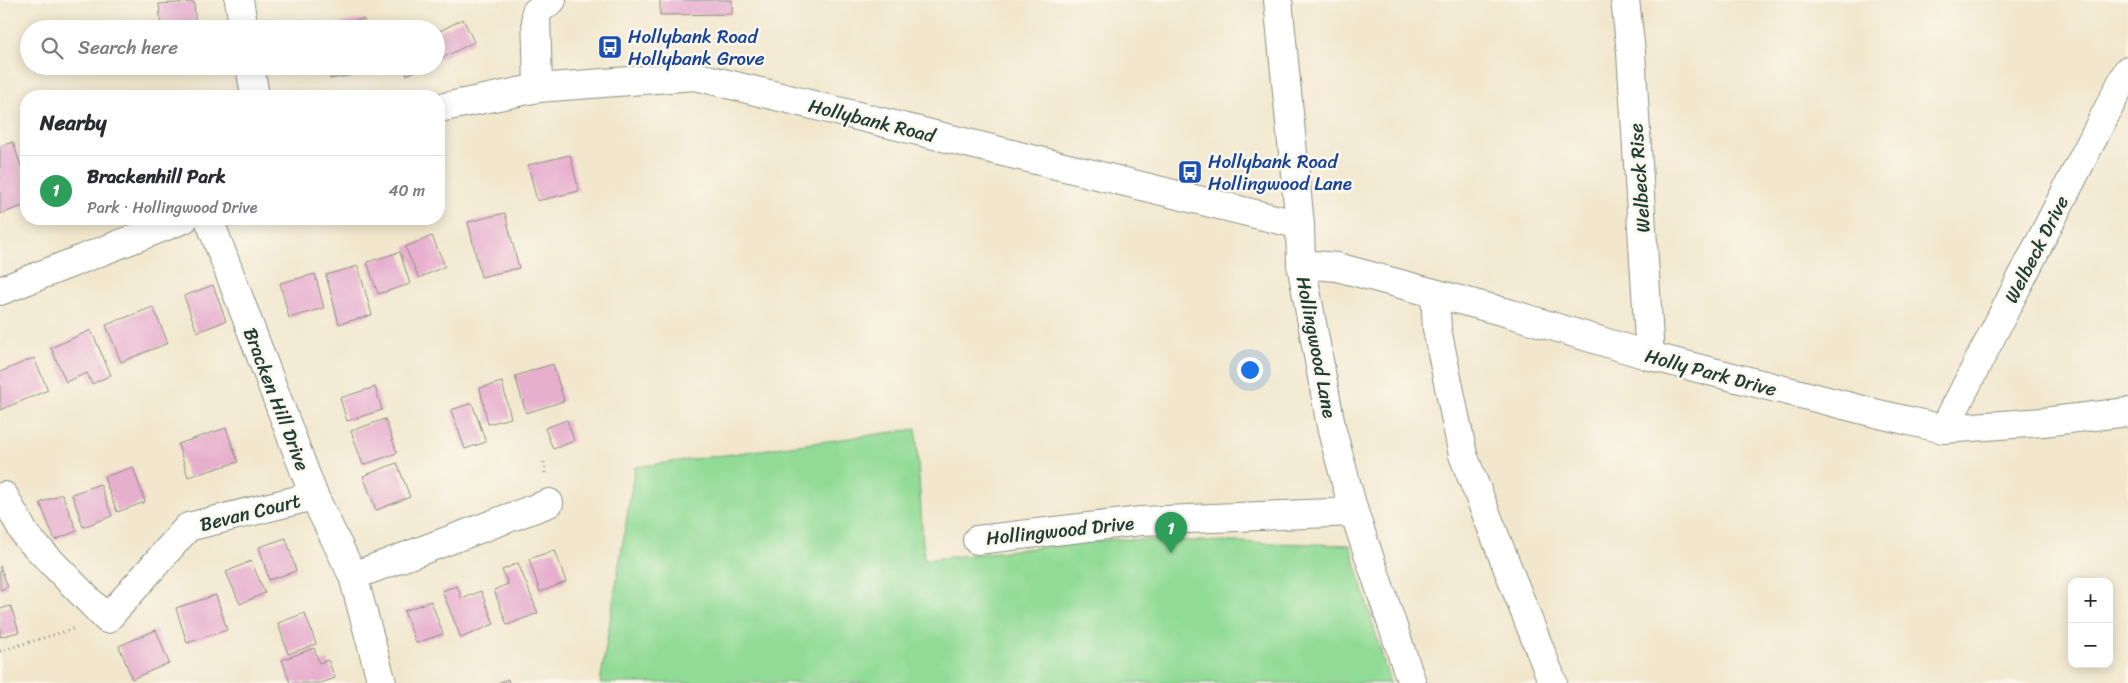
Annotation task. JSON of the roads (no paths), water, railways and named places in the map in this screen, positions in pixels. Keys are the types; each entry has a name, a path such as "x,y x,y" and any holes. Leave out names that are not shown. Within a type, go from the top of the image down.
{"street":[{"path":"239,0 242,20"},
{"path":"538,88 536,12 552,0"},
{"name":"Hollingwood Lane","path":"1278,0 1300,224 1301,264 1332,431 1354,512 1412,683"},
{"name":"Welbeck Rise","path":"1625,0 1631,52 1650,356"},
{"name":"Welbeck Drive","path":"1944,428 2128,70"},
{"path":"251,75 253,90"},
{"name":"Hollybank Road","path":"445,107 538,88 695,76 1300,224"},
{"path":"0,291 169,225"},
{"name":"Bracken Hill Drive","path":"211,225 314,496 353,576 382,683"},
{"name":"Holly Park Drive","path":"1301,264 1337,267 1512,314 1650,356 1870,412 1944,428 2043,422 2128,412"},
{"path":"1435,294 1437,329 1463,456 1554,683"},
{"name":"Bevan Court","path":"4,496 26,536 106,618 188,527 314,496"},
{"path":"353,576 549,503"},
{"name":"Hollingwood Drive","path":"976,540 1141,521 1354,512"}],"place":[{"name":"Hollybank Road Hollybank Grove","path":"610,47"},
{"name":"Hollybank Road Hollingwood Lane","path":"1190,172"},
{"name":"Brackenhill Park","path":"1171,553"}]}
